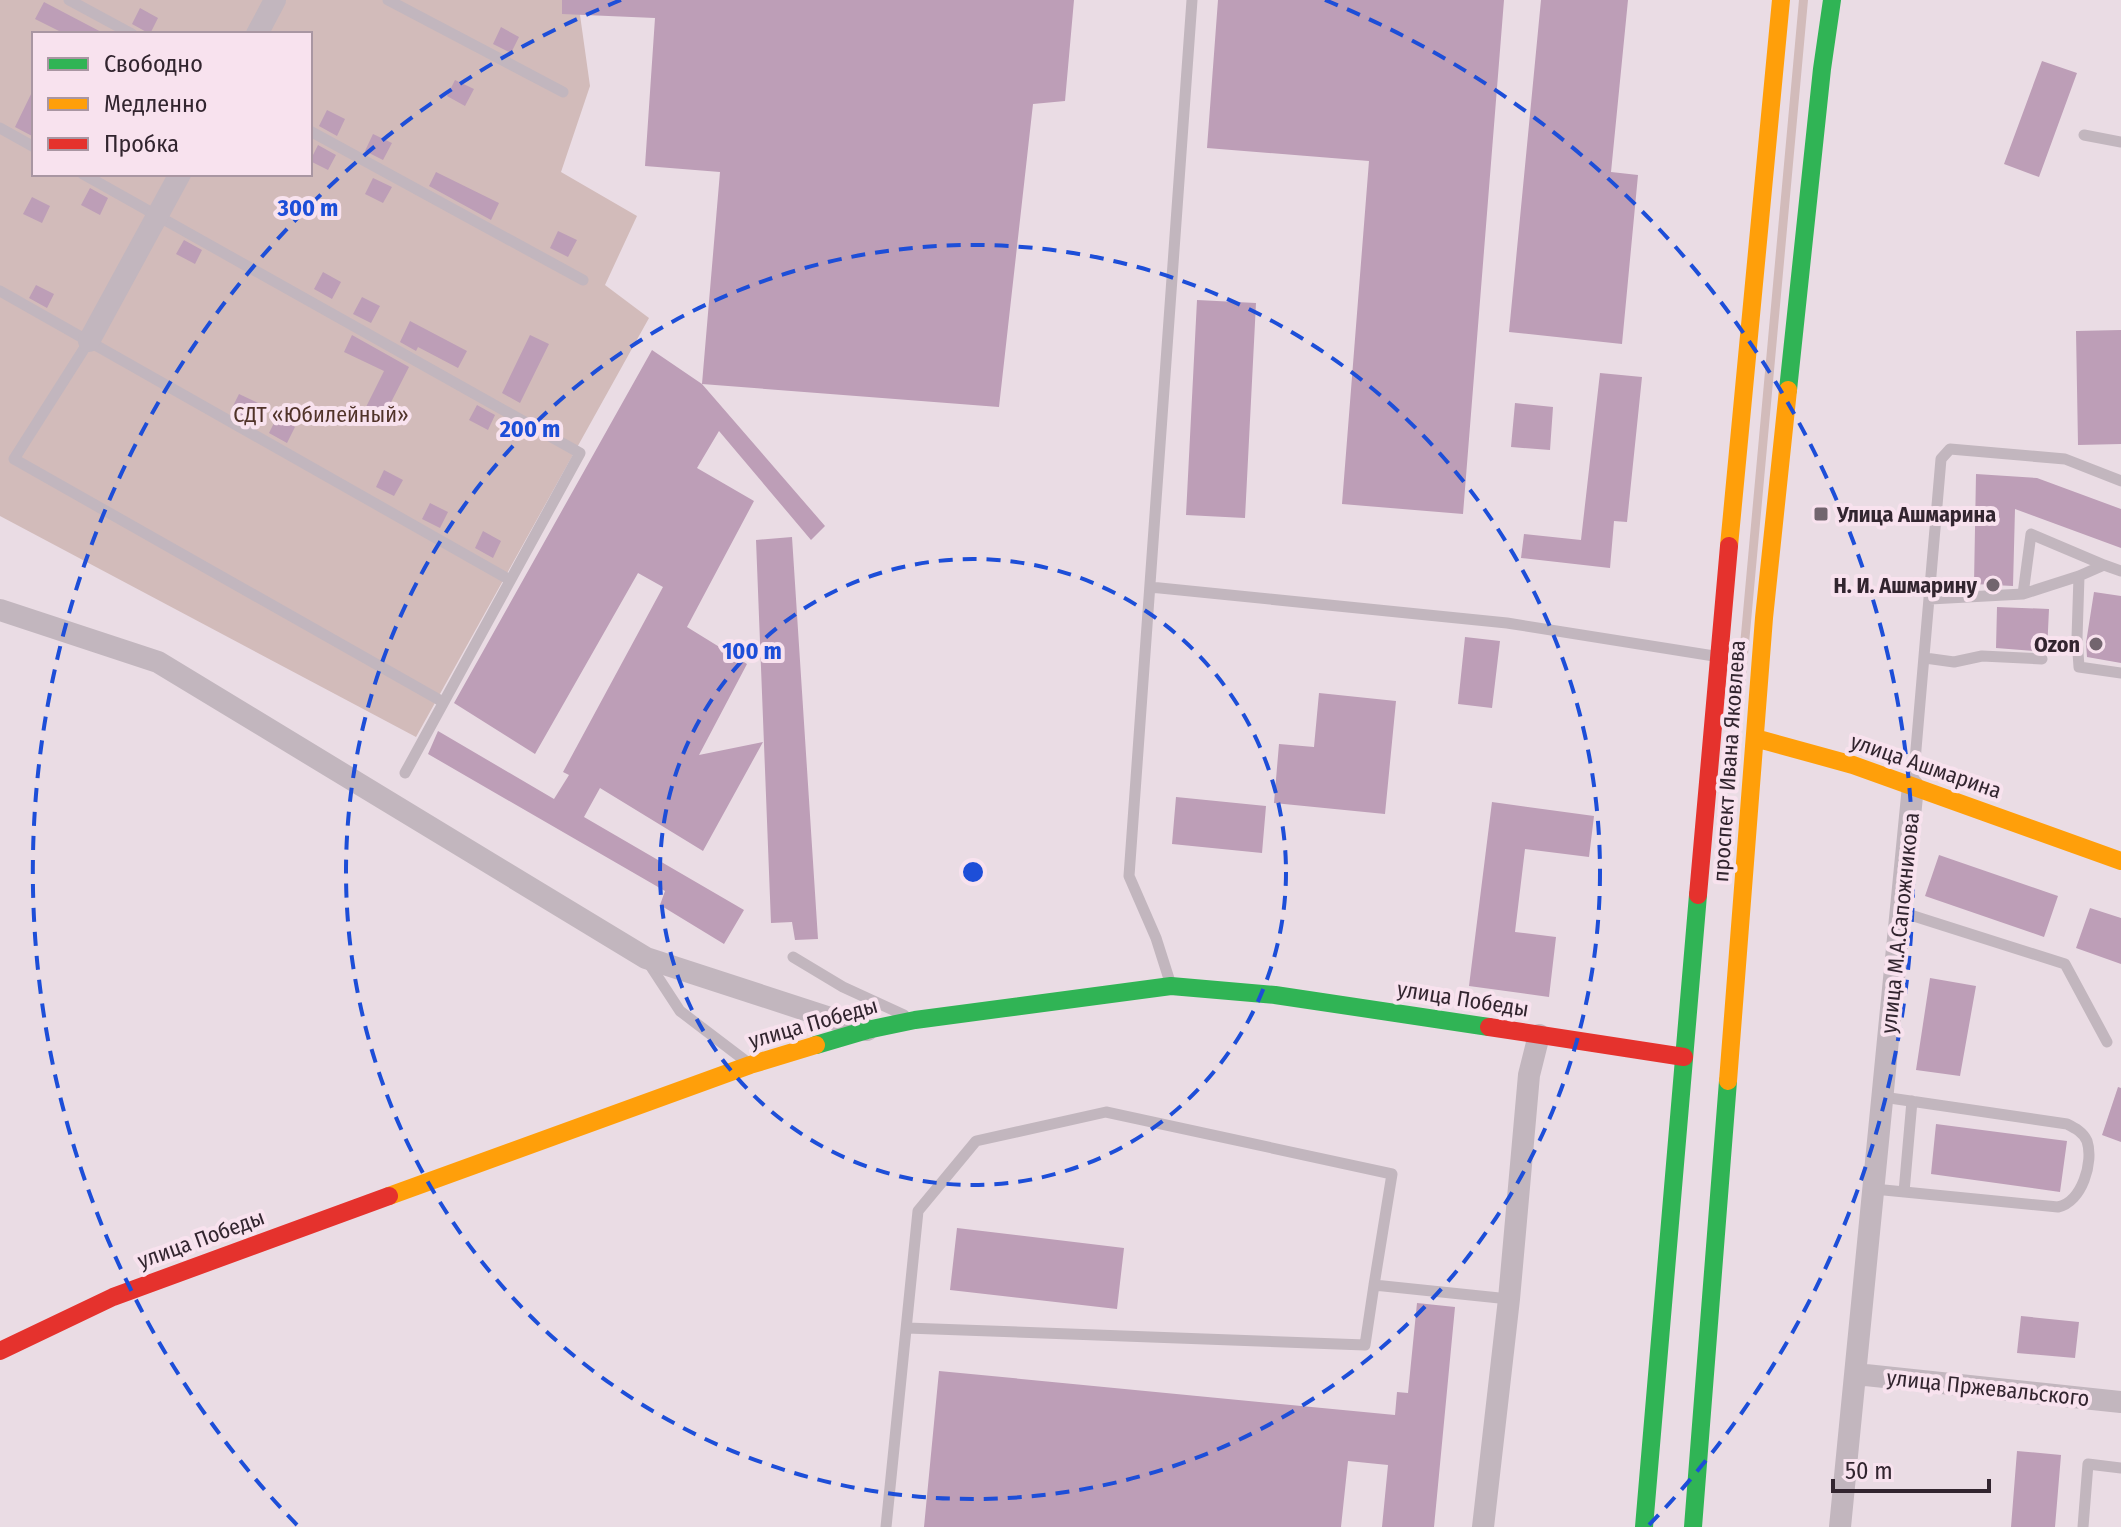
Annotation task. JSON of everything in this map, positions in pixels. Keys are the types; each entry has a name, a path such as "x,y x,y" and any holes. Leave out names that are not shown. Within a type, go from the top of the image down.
{"main road":[{"name":"проспект Ивана Яковлева","path":"1693,1527 1734,733 1718,656 1781,0"},
{"name":"проспект Ивана Яковлева","path":"1644,1527 1684,1057 1734,733 1764,618 1832,0"},
{"name":"улица Ашмарина","path":"1734,733 1818,754 2121,861"},
{"name":"улица Победы","path":"0,1351 113,1297 750,1065 867,1030 915,1020 1171,986 1275,995 1684,1057"}],"street":[{"path":"258,32 275,0"},
{"path":"89,341 179,176"},
{"path":"0,610 158,662 646,958 867,1030"},
{"name":"улица М.А.Сапожникова","path":"1840,1527 1913,786"},
{"path":"1483,1527 1509,1299 1529,1075 1539,1035"},
{"name":"улица Пржевальского","path":"1856,1374 2121,1402"}],"lane":[{"path":"69,0 128,32"},
{"path":"388,0 563,92"},
{"path":"1171,986 1156,938 1129,876 1192,0"},
{"path":"0,128 32,146"},
{"path":"312,132 583,280"},
{"path":"2084,135 2121,142"},
{"path":"87,176 580,453 405,773"},
{"path":"0,291 510,580"},
{"path":"89,341 14,459 443,702"},
{"name":"улица М.А.Сапожникова","path":"1913,786 1941,459 1950,449 2065,459 2121,481"},
{"path":"2023,594 2031,534 2121,571"},
{"path":"1930,599 2023,594 2104,565"},
{"path":"2079,576 2079,667 2121,673"},
{"path":"1150,587 1507,623 1718,656"},
{"path":"1925,658 1954,662 1982,656 2042,659"},
{"path":"1901,912 2065,964 2107,1042"},
{"path":"793,957 843,987 915,1020"},
{"path":"646,958 680,1011 750,1065"},
{"path":"1874,1189 2058,1207 2071,1202 2081,1191 2087,1162 2086,1140 2082,1133 2067,1124 1883,1097"},
{"path":"1904,1192 1912,1101"},
{"path":"886,1527 918,1211 976,1141 1106,1112 1392,1174 1365,1345 907,1328"},
{"path":"1374,1285 1509,1299"},
{"path":"2083,1527 2088,1464 2121,1468"}],"green space":[{"name":"СДТ «Юбилейный»","path":"0,0 582,0 580,15 590,86 561,172 637,216 605,285 649,318 416,737 0,516"},
{"path":"1799,0 1808,0 1745,687 1736,689"}],"building":[{"path":"562,0 1074,0 1065,101 1033,104 999,407 702,384 720,172 645,166 655,18 562,14"},
{"path":"1218,0 1504,0 1463,514 1342,504 1369,161 1207,148"},
{"path":"1541,0 1628,0 1611,172 1638,175 1622,344 1509,332"},
{"path":"44,2 101,32 61,32 35,19"},
{"path":"140,8 158,18 151,32 132,24"},
{"path":"501,27 519,37 511,53 493,44"},
{"path":"2042,61 2077,73 2039,177 2004,164"},
{"path":"455,80 474,89 465,106 447,96"},
{"path":"32,92 32,136 15,127"},
{"path":"327,110 345,119 337,136 319,126"},
{"path":"373,134 392,143 383,160 365,151"},
{"path":"318,145 336,155 328,170 312,162"},
{"path":"436,172 499,203 491,220 429,186"},
{"path":"373,178 392,187 383,203 365,194"},
{"path":"90,188 108,198 100,215 81,205"},
{"path":"32,197 50,206 42,223 23,214"},
{"path":"558,231 577,240 568,257 550,248"},
{"path":"184,240 202,250 195,264 176,254"},
{"path":"323,272 341,282 332,299 314,289"},
{"path":"36,285 54,294 47,308 29,298"},
{"path":"362,297 380,306 371,323 353,314"},
{"path":"1197,300 1256,303 1245,518 1186,515"},
{"path":"410,321 467,351 458,368 418,347 416,351 400,342"},
{"path":"2121,330 2121,444 2078,445 2076,331"},
{"path":"352,335 409,367 384,416 366,407 384,371 344,352"},
{"path":"530,335 549,344 520,403 502,393"},
{"path":"652,350 702,384 825,526 811,540 719,431 697,468 754,501 687,627 747,664 699,755 763,742 703,851 600,788 584,817 744,910 724,944 660,905 665,891 428,754 438,731 554,799 569,775 563,772 663,587 638,573 535,754 454,703"},
{"path":"1600,373 1642,377 1627,522 1614,521 1610,568 1521,558 1524,534 1581,540"},
{"path":"239,394 258,403 249,420 231,410"},
{"path":"1515,403 1553,407 1550,450 1511,447"},
{"path":"477,405 495,415 488,430 469,420"},
{"path":"277,417 295,427 287,443 269,433"},
{"path":"384,470 403,480 394,496 376,487"},
{"path":"1976,474 2037,478 2121,509 2121,548 2015,509 2013,586 1974,584"},
{"path":"430,503 448,512 440,528 422,519"},
{"path":"483,531 501,541 493,558 475,548"},
{"path":"792,537 818,939 795,940 792,922 771,923 756,540"},
{"path":"2094,592 2121,596 2121,663 2087,657 2086,643"},
{"path":"1997,607 2049,609 2047,652 1996,648"},
{"path":"1465,637 1500,641 1492,708 1458,704"},
{"path":"1319,693 1396,701 1385,814 1274,803 1279,744 1314,747"},
{"path":"1176,797 1266,806 1262,853 1172,844"},
{"path":"1492,802 1594,816 1589,857 1525,849 1515,932 1556,937 1549,997 1469,986"},
{"path":"1939,855 2058,896 2044,937 1925,896"},
{"path":"2090,908 2121,918 2121,964 2076,948"},
{"path":"1930,978 1976,986 1960,1076 1916,1070"},
{"path":"2118,1087 2121,1088 2121,1142 2102,1135"},
{"path":"1936,1124 2067,1141 2060,1192 1931,1174"},
{"path":"957,1228 1124,1248 1117,1309 950,1290"},
{"path":"1417,1303 1455,1307 1434,1527 1382,1527 1388,1465 1348,1461 1341,1527 924,1527 939,1371 1395,1415 1397,1392 1408,1393"},
{"path":"2021,1316 2079,1322 2075,1358 2017,1353"},
{"path":"2017,1451 2061,1455 2055,1527 2011,1527"}],"traffic: fast":[{"path":"1788,390 1832,0"},
{"path":"1644,1527 1698,895"},
{"path":"816,1045 915,1020 1171,986 1275,995 1489,1027"},
{"path":"1693,1527 1728,1081"}],"traffic: slow":[{"path":"1729,546 1781,0"},
{"path":"1728,1081 1764,618 1788,390"},
{"path":"1755,738 1853,765 2121,861"},
{"path":"389,1196 750,1065 816,1045"}],"traffic: jam":[{"path":"1698,895 1729,546"},
{"path":"1489,1027 1684,1057"},
{"path":"0,1351 113,1297 389,1196"}],"place":[{"name":"Улица Ашмарина","path":"1821,514"},
{"name":"Н. И. Ашмарину","path":"1993,585"},
{"name":"Ozon","path":"2096,644"}]}
